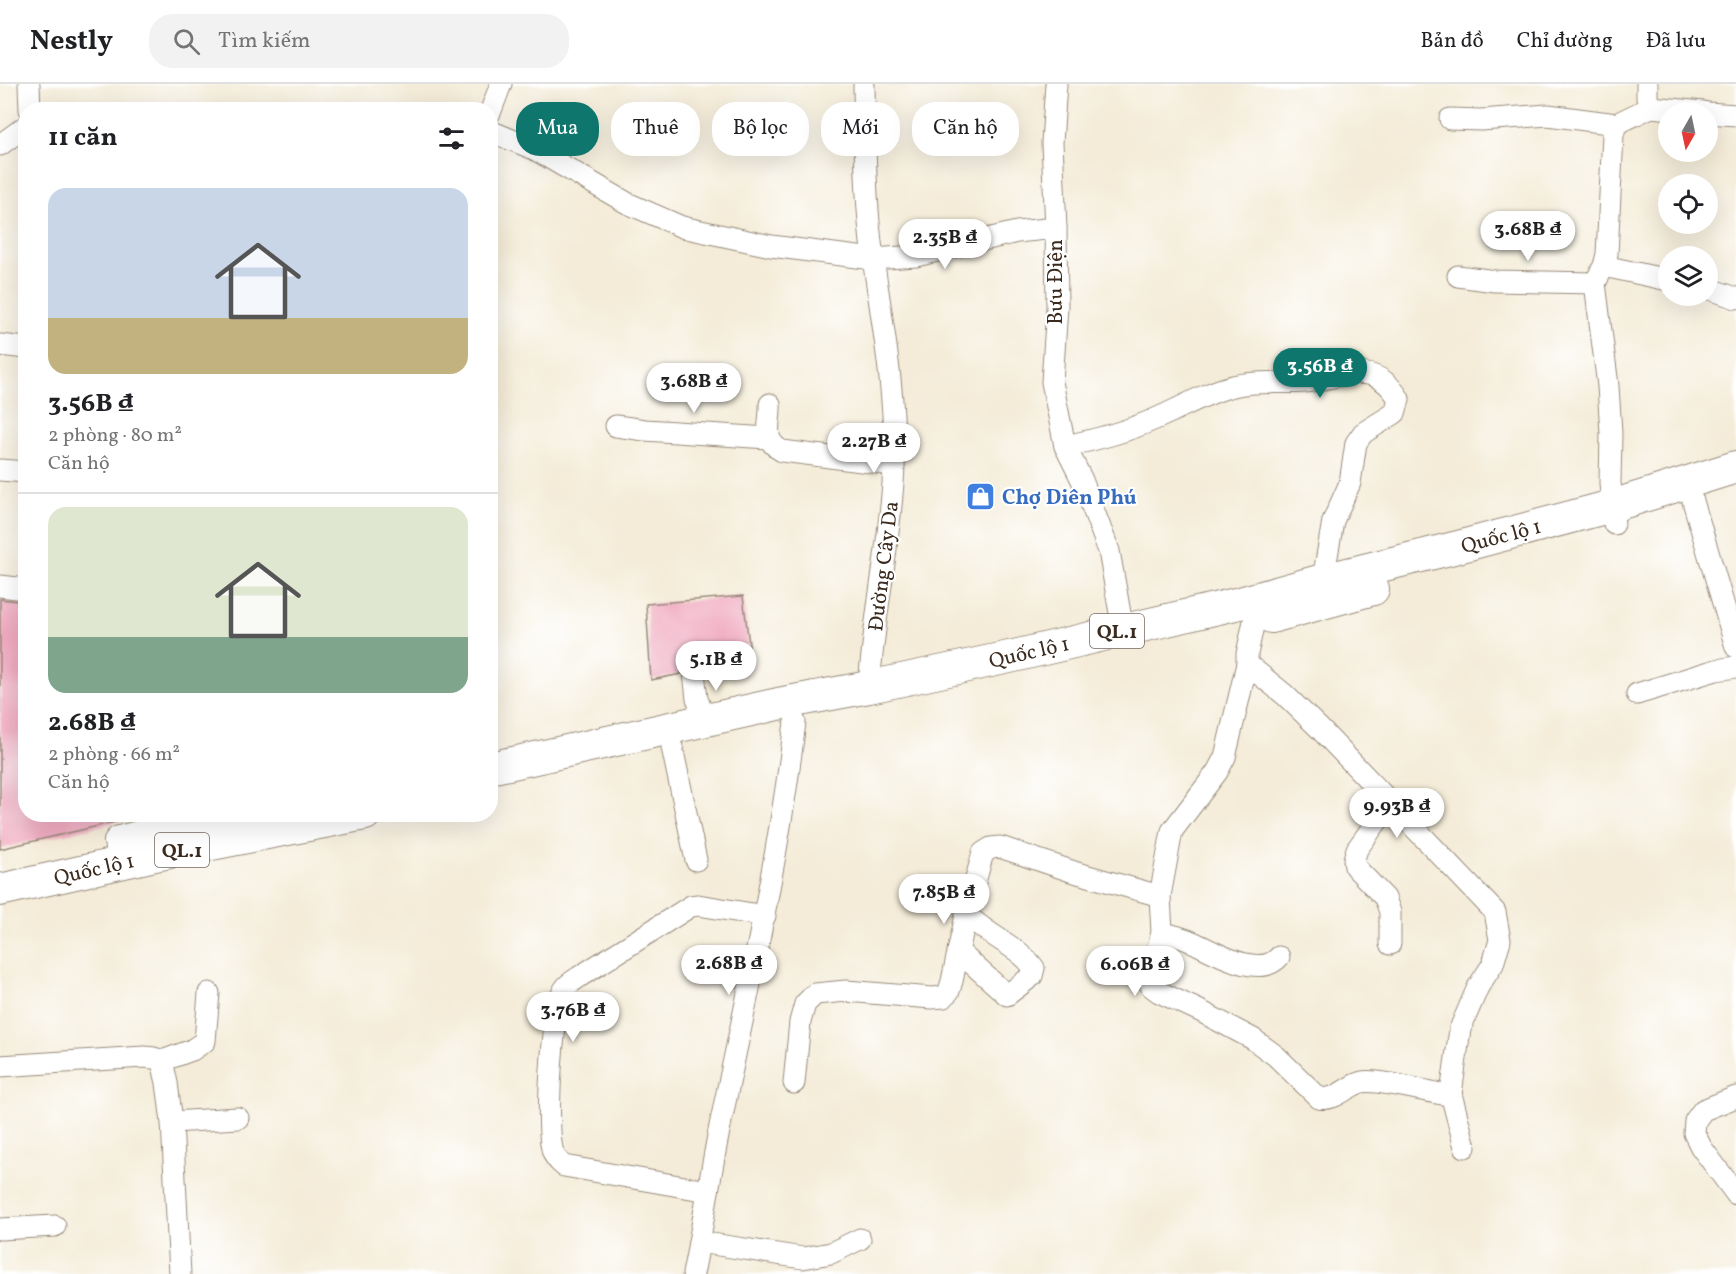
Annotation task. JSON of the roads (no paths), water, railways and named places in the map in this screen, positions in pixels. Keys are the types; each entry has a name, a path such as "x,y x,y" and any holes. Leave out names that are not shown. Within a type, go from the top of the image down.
{"highway":[{"name":"Quốc lộ 1","path":"498,786 672,747 1020,676 1254,621 1613,515 1736,467"},
{"name":"Quốc lộ 1","path":"498,766 778,704 869,687 1244,602 1323,580 1458,548 1613,515 1693,501 1736,489"},
{"name":"Quốc lộ 1","path":"0,869 154,834 166,822"},
{"name":"Quốc lộ 1","path":"0,890 160,854 324,822"}],"street":[{"path":"29,84 30,102"},
{"path":"494,102 501,84"},
{"path":"1056,84 1052,143 1056,228"},
{"path":"1647,84 1647,98 1652,107"},
{"name":"Đường Cây Da","path":"864,86 867,201 873,259 886,338 894,465 869,687"},
{"path":"1450,119 1482,120 1548,115 1616,124 1652,107 1658,108"},
{"path":"1718,114 1736,115"},
{"path":"1613,515 1608,386 1600,274 1610,218 1613,135 1616,124"},
{"path":"0,145 18,131"},
{"name":"Bưu Điện","path":"498,134 534,149 627,203 681,228 771,246 873,259 916,256 1017,232 1056,228 1057,307 1052,382 1065,446 1082,480 1109,552 1123,630"},
{"path":"1458,276 1495,281 1600,274 1658,279"},
{"path":"1718,292 1736,298"},
{"path":"0,345 18,347"},
{"path":"1065,446 1127,430 1211,393 1243,384 1306,382 1349,373 1366,372 1381,378 1394,390 1399,399 1397,410 1389,418 1363,433 1356,443 1350,483 1333,521 1323,580"},
{"path":"768,438 770,404"},
{"path":"616,426 768,438 776,447 793,453 894,465"},
{"path":"0,470 18,471"},
{"path":"1693,501 1736,647"},
{"path":"0,586 18,588"},
{"path":"1254,621 1247,664 1225,757 1217,772 1172,831 1160,896 1162,933 1150,967 1151,986 1253,1039 1276,1056 1319,1098 1332,1097 1355,1085 1369,1081 1451,1094"},
{"path":"1247,664 1292,702 1464,880 1486,899 1495,912 1500,940 1492,964 1478,987 1460,1029 1451,1094 1465,1147"},
{"path":"1637,694 1716,670 1736,667"},
{"path":"694,672 697,699 706,721"},
{"path":"693,1274 765,916 787,788 795,722"},
{"path":"672,747 696,860"},
{"path":"1387,800 1378,820 1357,849 1354,859 1355,867 1385,898 1390,912 1390,944"},
{"path":"794,1083 800,1022 805,1004 815,994 846,991 944,997 952,981 966,915 983,854 991,848 1000,847 1074,872 1160,896"},
{"path":"708,1191 564,1166 553,1155 550,1120 554,1038 560,1000 564,990 574,980 691,906 698,905 765,916"},
{"path":"958,951 1007,995 1032,976 1034,968 1012,946 966,915"},
{"path":"1162,933 1177,936 1226,958 1244,963 1267,966 1279,957"},
{"path":"0,1066 144,1057 162,1061 192,1050 205,1041 209,993"},
{"path":"162,1061 172,1122 180,1274"},
{"path":"1736,1097 1703,1110 1695,1121 1694,1133 1701,1147 1736,1194"},
{"path":"172,1122 238,1119"},
{"path":"0,1229 55,1226"},
{"path":"699,1242 803,1258 831,1253 860,1239"}],"place":[{"name":"Chợ Diên Phú","path":"981,497"}]}
